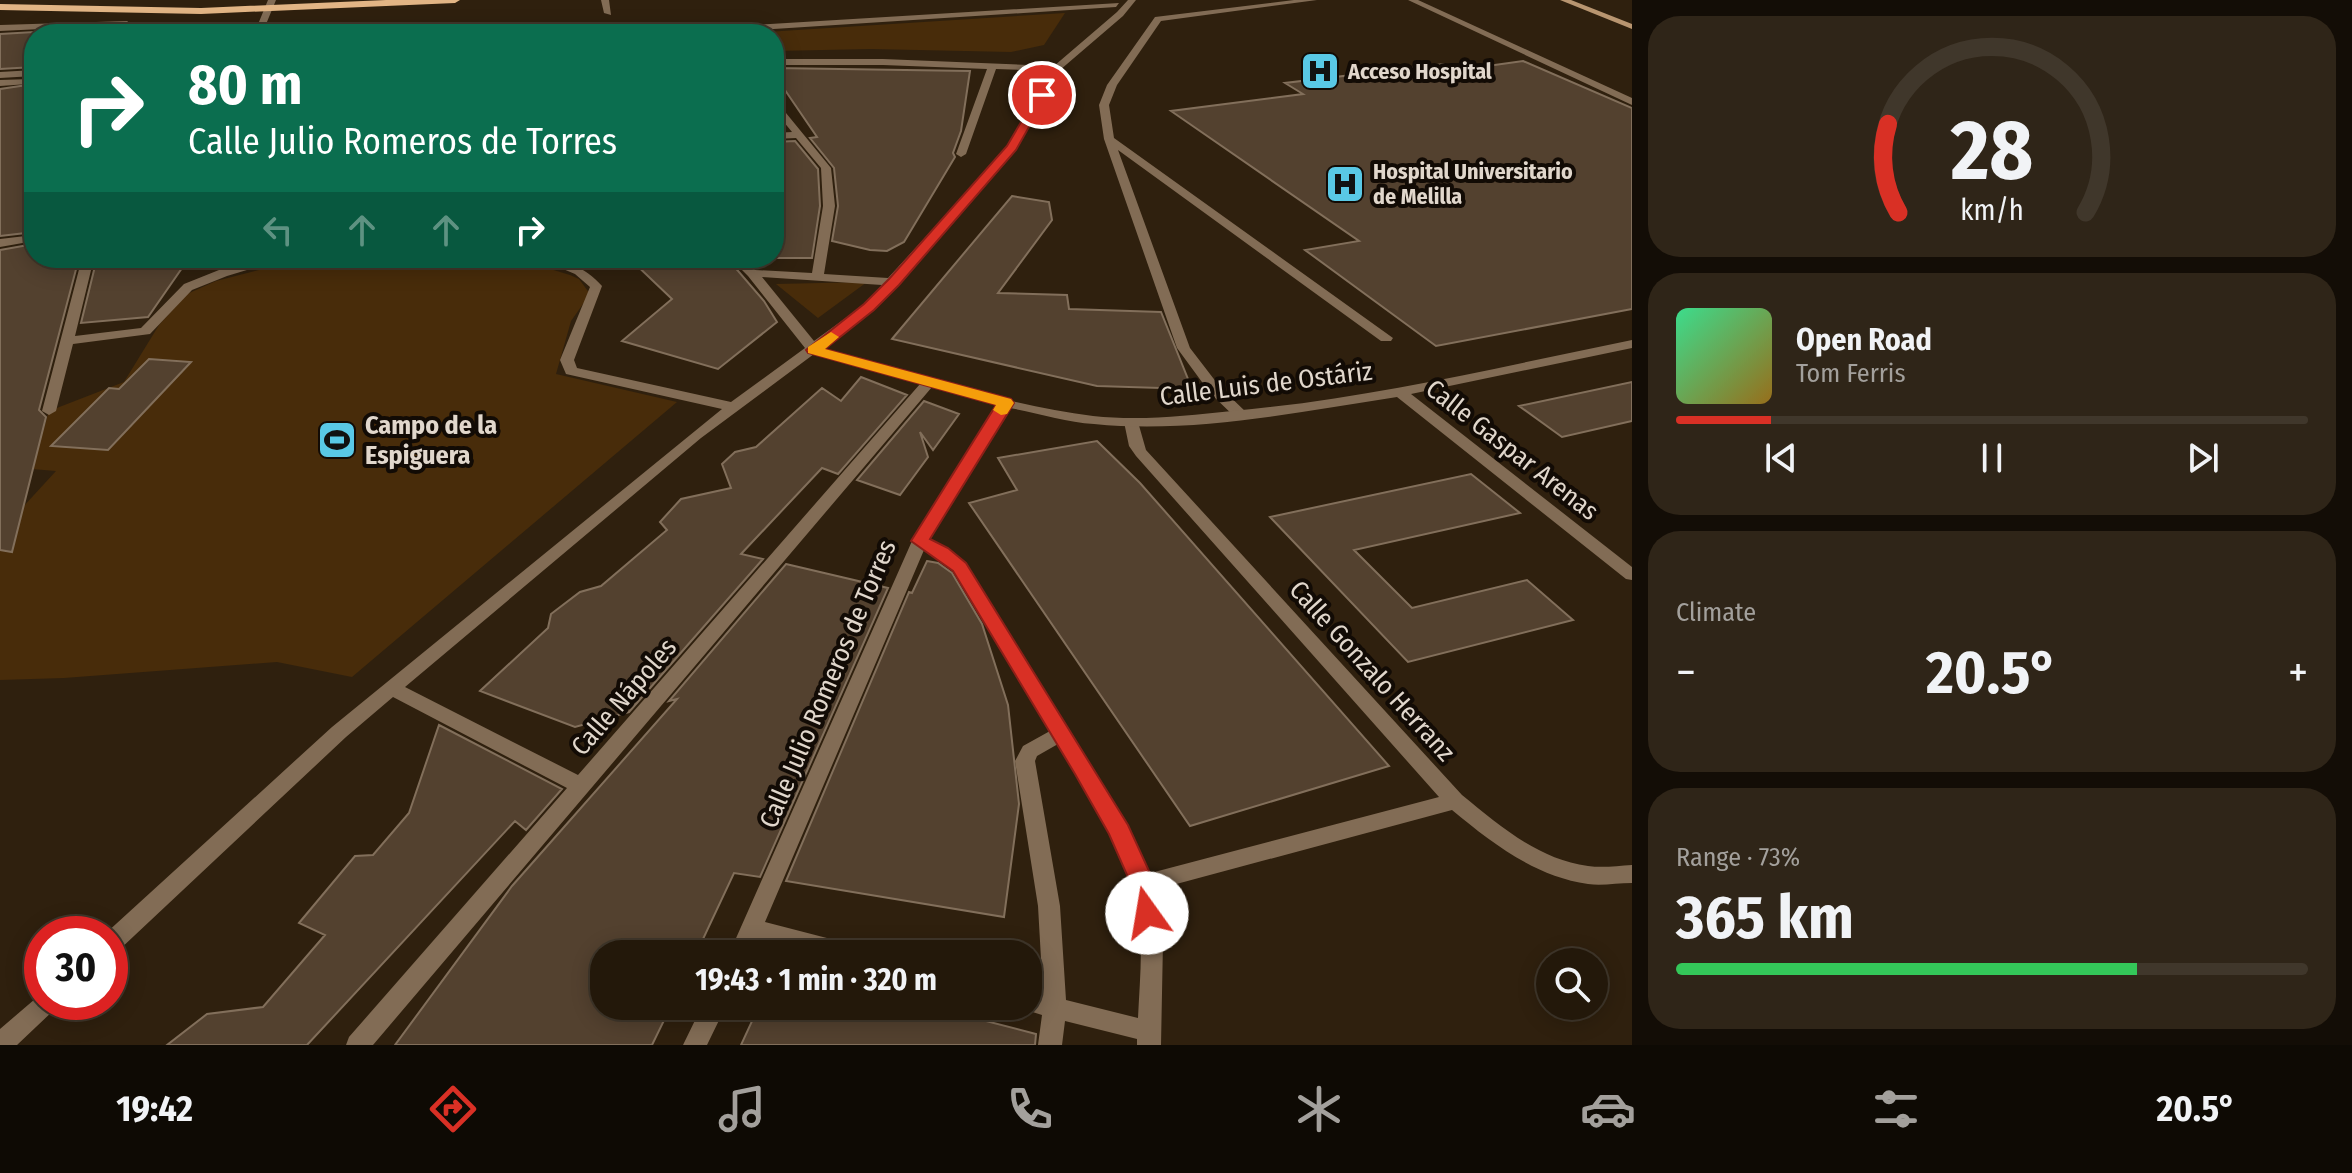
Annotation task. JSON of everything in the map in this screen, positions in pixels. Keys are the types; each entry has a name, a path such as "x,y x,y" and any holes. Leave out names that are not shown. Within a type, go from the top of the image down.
{"main road":[{"path":"0,7 138,11 270,4 455,0"},
{"path":"1564,0 1632,27"}],"street":[{"path":"605,0 608,13"},
{"path":"128,927 339,732 733,407 869,307 1012,148 1056,69 1116,9 1132,0"},
{"path":"1242,416 1215,390 1184,348 1109,139 1104,105 1112,85 1156,20 1313,0"},
{"path":"1412,0 1632,102"},
{"path":"262,24 270,4"},
{"path":"784,27 1116,9"},
{"path":"100,24 125,23"},
{"path":"0,28 24,27"},
{"path":"784,62 883,62 1056,69"},
{"path":"961,154 993,66"},
{"path":"0,75 24,78"},
{"path":"0,83 24,80"},
{"path":"784,118 796,135 823,160 830,194 817,277"},
{"path":"784,136 796,135"},
{"path":"1109,139 1386,338"},
{"path":"0,243 24,239"},
{"path":"49,411 85,268"},
{"path":"67,341 145,331 188,287 242,268"},
{"path":"569,268 587,275 596,286 567,360 571,371 733,407"},
{"path":"747,268 814,350"},
{"path":"752,273 894,282"},
{"name":"Calle Luis de Ostáriz","path":"814,350 1006,403 1093,420 1131,422 1242,416 1400,392 1632,344"},
{"name":"Calle Nápoles","path":"358,1045 929,382"},
{"name":"Calle Gaspar Arenas","path":"1400,392 1632,575"},
{"name":"Calle Julio Romeros de Torres","path":"746,940 920,541 1006,403"},
{"name":"Calle Gonzalo Herranz","path":"1131,422 1136,446 1141,453 1455,801 1495,835 1536,861 1589,875 1632,874"},
{"path":"920,541 942,552 960,567 1120,831 1143,884 1152,942 1150,1039 1042,1005"},
{"path":"393,689 582,786"},
{"path":"1050,1045 1055,1008 1049,906 1025,761 1030,751 1061,734"},
{"path":"1143,884 1455,801"},
{"path":"752,928 797,940"},
{"path":"0,1045 27,1020"},
{"path":"695,1045 707,1020"}],"shaded area":[{"path":"1065,13 1044,45 1011,52 784,51 784,31"},
{"name":"Campo de la Espiguera","path":"267,268 547,268 579,279 590,294 571,321 556,374 677,402 352,677 277,662 0,680 0,532 56,471 32,469 49,411 124,382 159,325 187,294 216,281"},
{"path":"867,282 818,318 776,284"}],"building":[{"path":"24,33 24,68 0,69 0,34"},
{"path":"1523,61 1632,108 1632,309 1436,346 1305,250 1359,241 1171,111 1303,94 1285,83 1444,64 1459,70"},
{"path":"784,68 970,71 961,131 953,153 955,157 904,242 887,251 832,241 838,206 834,168 810,138 817,137 784,89"},
{"path":"24,85 24,233 0,236 0,89"},
{"path":"795,141 818,169 820,206 812,258 784,258 784,142"},
{"path":"1012,196 1049,202 1052,220 998,293 1067,295 1069,309 1161,312 1192,389 1097,386 892,339"},
{"path":"24,246 24,268 76,268 39,410 46,417 12,552 0,550 0,250"},
{"path":"95,268 182,268 148,317 81,323"},
{"path":"639,268 736,268 764,301 777,322 718,369 622,341 672,299"},
{"path":"149,359 191,362 108,450 51,446 109,388 119,389"},
{"path":"861,377 907,395 838,474 822,468 741,554 763,559 629,712 575,727 480,691 548,628 551,614 580,592 601,586 667,530 660,522 681,499 731,488 722,464 735,452 756,447 822,388 841,401"},
{"path":"1632,382 1632,421 1562,437 1519,406"},
{"path":"924,401 959,414 933,450 920,432 928,457 900,495 857,480"},
{"path":"1097,441 1140,483 1389,766 1190,826 969,503 1017,490 998,458"},
{"path":"1471,474 1520,513 1354,550 1412,608 1527,580 1573,620 1408,662 1270,517"},
{"path":"927,561 938,563 952,573 982,624 1008,705 1019,804 1004,917 786,881 909,592 912,593"},
{"path":"786,564 888,588 760,877 734,873 703,940 590,940 590,1020 664,1020 652,1045 395,1045 512,886 677,699 669,701"},
{"path":"439,725 562,789 526,830 515,821 307,1045 167,1045 207,1014 263,1007 325,935 299,923 355,856 373,855 409,813"},
{"path":"753,1020 982,1020 1036,1034 1035,1045 741,1045"}],"slow traffic":[{"path":"831,337 814,350 1006,403 1001,410"}],"place":[{"name":"Acceso Hospital","path":"1320,71"},
{"name":"Hospital Universitario de Melilla","path":"1345,184"},
{"name":"Campo de la Espiguera","path":"337,440"}],"route":[{"path":"1042,95 1012,148 894,282 869,307 814,350 1006,403 920,541 942,552 960,567 1083,768 1120,831 1143,884 1147,913"}]}
